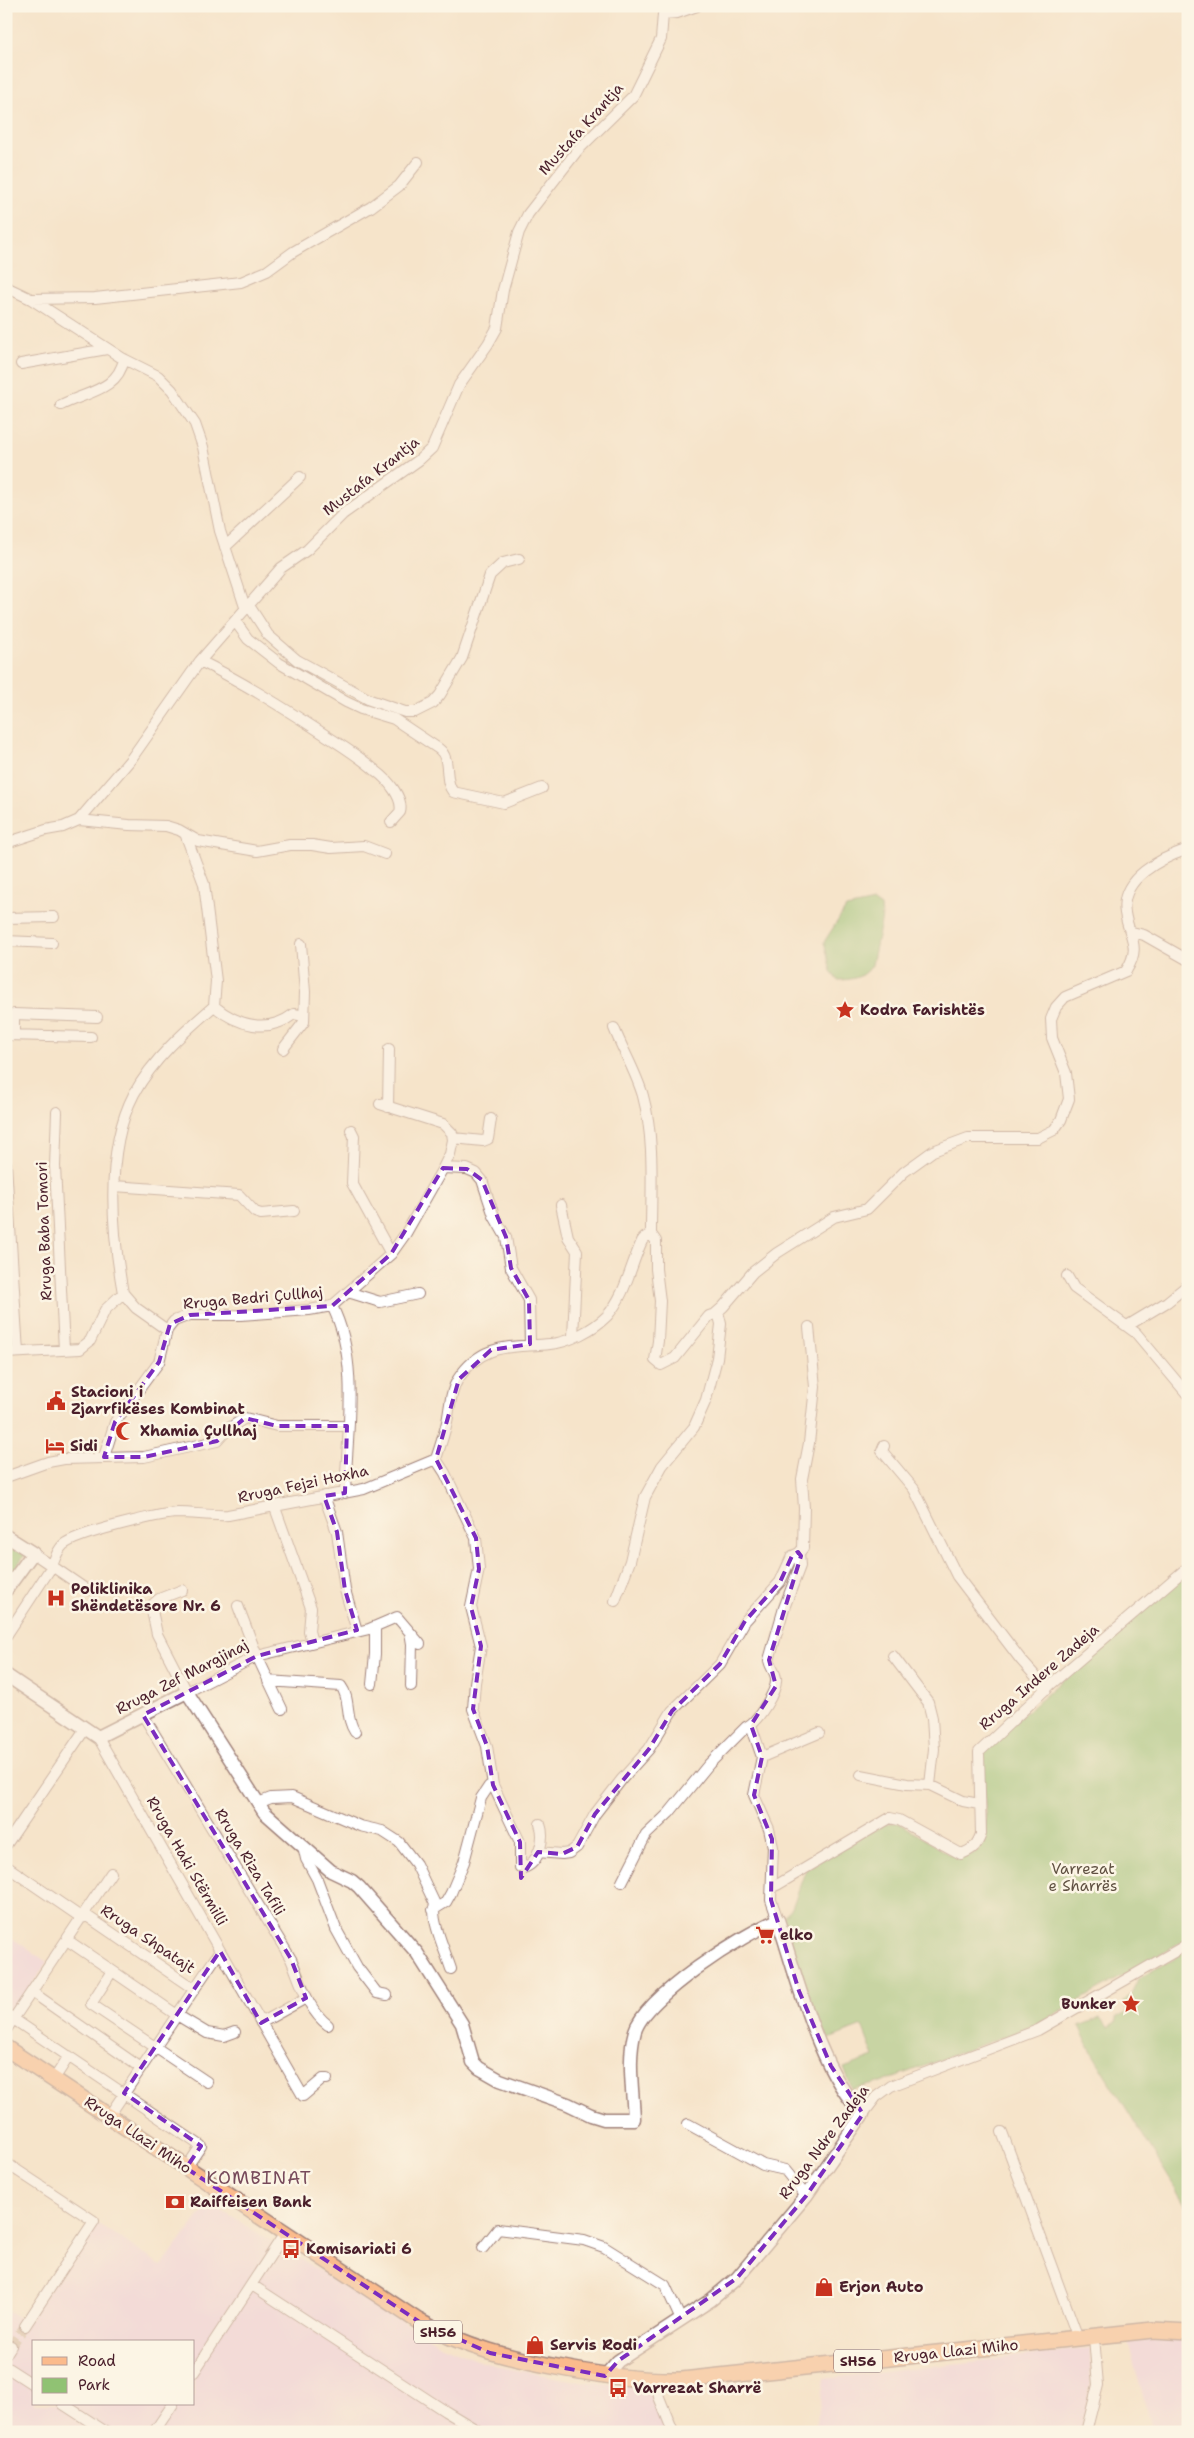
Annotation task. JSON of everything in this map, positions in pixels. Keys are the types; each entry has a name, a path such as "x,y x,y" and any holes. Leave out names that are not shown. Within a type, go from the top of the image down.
{"main road":[{"name":"Rruga Llazi Miho","path":"6,2048 418,2321 453,2339 510,2358 605,2376 657,2381 682,2380 1153,2330 1188,2332"}],"street":[{"path":"661,10 677,13 697,6"},
{"name":"Mustafa Krantja","path":"79,820 131,760 200,661 281,568 307,550 343,514 419,460 432,448 459,386 497,328 504,290 519,232 528,214 577,151 633,96 661,39 661,10"},
{"path":"31,299 95,298 240,282 253,278 293,252 371,207 400,186 418,162"},
{"path":"6,286 31,299 124,359 142,366 165,382 195,424 203,447 220,531 246,606 268,635 297,660 370,700 405,712 415,712 433,703 440,695 462,658 490,575 503,563 519,559"},
{"path":"21,364 107,349"},
{"path":"62,405 112,383 122,369 124,359"},
{"path":"225,547 300,477"},
{"path":"235,621 248,639 279,663 346,702 361,709 394,719 439,749 445,756 449,784 454,792 504,803 542,788"},
{"path":"200,661 231,676 272,701 351,752 378,772 389,784 400,802 400,812 391,822"},
{"path":"6,843 46,830 63,827 79,820 120,825 166,826 179,830 198,842 257,851 290,845 312,845 331,848 364,846 385,854"},
{"path":"104,1456 116,1422 160,1362 167,1330 136,1308 123,1293 115,1248 114,1186 120,1130 135,1093 165,1051 214,1006 216,981 204,884 186,836"},
{"path":"614,1028 634,1070 643,1097 652,1171 651,1234 656,1241 656,1269 660,1301 658,1341 654,1355 657,1364 661,1365 670,1363 709,1316 715,1314 729,1301 753,1272 770,1258 834,1217 867,1209 904,1172 933,1151 968,1138 1038,1138 1054,1130 1067,1108 1069,1090 1066,1073 1052,1038 1051,1019 1056,1007 1065,997 1126,972 1134,952 1132,932 1124,911 1130,891 1137,878 1158,861 1188,849"},
{"path":"6,918 54,918"},
{"path":"1132,932 1144,935 1188,960"},
{"path":"6,941 52,943"},
{"path":"283,1049 304,1022 305,992 301,944"},
{"path":"214,1006 227,1017 246,1025 281,1023 294,1014 304,1016"},
{"path":"91,1037 10,1035 14,1014 96,1017"},
{"path":"389,1049 384,1105 442,1124 448,1128 453,1138 484,1141 488,1139 491,1119"},
{"name":"Rruga Baba Tomori","path":"57,1112 55,1166 64,1350"},
{"path":"351,1130 354,1136 352,1183 391,1254"},
{"name":"Rruga Bedri Çullhaj","path":"167,1330 174,1321 190,1315 240,1315 309,1310 332,1306 391,1254 406,1233 450,1154 453,1138"},
{"path":"6,1164 18,1352"},
{"path":"442,1168 467,1169 476,1172 482,1180 494,1216 506,1237 511,1268 529,1300 530,1344"},
{"path":"114,1186 239,1195 255,1212 261,1214 294,1211"},
{"path":"561,1205 568,1237 577,1251 573,1337"},
{"path":"540,1824 543,1837 538,1852 527,1867 520,1867 520,1842 494,1785 487,1746 473,1709 474,1683 481,1646 470,1607 478,1578 476,1538 445,1473 436,1459 446,1426 450,1399 458,1379 468,1367 491,1350 530,1344 555,1344 594,1326 606,1317 620,1298 644,1239 651,1234"},
{"path":"1067,1276 1074,1288 1127,1326 1143,1340 1188,1395"},
{"path":"1127,1326 1167,1302 1188,1285"},
{"path":"348,1292 380,1302 418,1294"},
{"path":"6,1353 80,1349 85,1346 105,1310 123,1293"},
{"path":"332,1306 340,1326 347,1355 349,1391 345,1493"},
{"path":"614,1601 630,1560 645,1497 662,1466 694,1427 706,1400 717,1358 721,1324 719,1316 715,1314"},
{"path":"622,1882 646,1835 669,1812 709,1764 746,1727 751,1725 776,1686 777,1679 768,1660 784,1608 800,1566 799,1553 802,1548 802,1479 809,1443 815,1387 809,1327"},
{"path":"6,1477 48,1462 80,1457 144,1456 217,1441 228,1429 245,1418 277,1426 347,1426"},
{"path":"884,1446 882,1451 914,1489 922,1502 957,1576 1021,1660 1047,1689"},
{"name":"Rruga Fejzi Hoxha","path":"6,1636 52,1566 56,1555 64,1545 87,1534 178,1513 210,1516 364,1489 436,1459"},
{"path":"324,1496 337,1532 345,1590 358,1631"},
{"path":"274,1505 311,1608 309,1631 312,1642"},
{"path":"6,1536 87,1590"},
{"path":"6,1590 33,1553"},
{"path":"538,1852 570,1853 577,1847 596,1814 622,1779 649,1749 672,1711 720,1664 745,1621 780,1582 792,1556 799,1553"},
{"name":"Rruga Indere Zadeja","path":"772,1886 777,1885 890,1818 899,1820 960,1854 970,1851 978,1843 981,1834 979,1752 1047,1689 1188,1567"},
{"path":"182,1590 159,1599 150,1606 157,1634 187,1692 264,1812 331,1872 352,1880 365,1892 417,1953 462,2024 473,2062 478,2068 500,2080 604,2119 634,2120 632,2068 634,2033 644,2014 650,2006 681,1981 749,1933 778,1920"},
{"path":"238,1606 257,1656 282,1709"},
{"name":"Rruga Zef Margjinaj","path":"98,1737 257,1656 375,1627 397,1617 409,1628"},
{"path":"372,1684 375,1627"},
{"path":"409,1628 420,1644"},
{"path":"409,1628 412,1644 411,1686"},
{"path":"893,1656 928,1702 932,1718 934,1749 930,1784"},
{"name":"Rruga Haki Stërmilli","path":"6,1675 98,1737 303,2096 322,2079 327,2079"},
{"path":"268,1680 341,1686 345,1695 349,1723 355,1732"},
{"name":"Rruga Riza Tafili","path":"143,1715 291,1959 306,1998 328,2025"},
{"path":"751,1725 762,1757 754,1796 768,1829 773,1847 771,1900 800,1991 817,2036 840,2083 863,2114"},
{"path":"6,1845 85,1729"},
{"path":"762,1757 819,1733"},
{"path":"861,1775 907,1784 930,1784 963,1801 979,1804"},
{"path":"433,1910 446,1902 451,1893 464,1862 481,1798 489,1786 494,1785"},
{"path":"258,1803 271,1798 292,1797 354,1824 382,1831 392,1836 416,1864 435,1904 433,1910 451,1969"},
{"path":"304,1846 306,1859 317,1879 342,1940 357,1967 377,1993 387,1995"},
{"name":"Rruga Shpatajt","path":"6,1866 194,1989"},
{"path":"6,2030 10,2016 32,1992 112,1873"},
{"path":"67,1940 177,2015 213,2035 224,2036 235,2032"},
{"name":"Rruga Ndre Zadeja","path":"605,2376 618,2361 682,2320 719,2294 737,2278 806,2196 863,2114 876,2097 888,2087 1043,2028 1188,1944"},
{"path":"109,2116 220,1951"},
{"path":"112,1971 90,2004 156,2046 207,2082"},
{"path":"32,1992 141,2068"},
{"path":"261,2023 306,1998"},
{"path":"10,2016 201,2146 186,2168"},
{"path":"54,2079 69,2056"},
{"path":"688,2124 763,2165 785,2170 806,2196"},
{"path":"1002,2132 1078,2338"},
{"path":"6,2163 94,2221 25,2326"},
{"path":"483,2248 498,2229 576,2239 599,2245 665,2285 682,2320"},
{"path":"195,2370 285,2233"},
{"path":"252,2285 480,2432"},
{"path":"1086,2432 1098,2385 1094,2337"},
{"path":"6,2367 32,2384"},
{"path":"657,2381 659,2397 673,2432"},
{"path":"66,2406 106,2432"},
{"path":"154,2432 172,2406"}],"highlighted area":[{"path":"443,1168 467,1169 482,1180 506,1237 511,1268 529,1300 530,1344 491,1350 459,1379 436,1459 476,1538 479,1569 471,1607 481,1646 473,1709 487,1746 493,1785 520,1842 521,1878 538,1852 562,1854 577,1847 595,1814 649,1749 672,1711 720,1664 745,1621 780,1582 792,1556 798,1552 801,1556 769,1660 776,1686 751,1725 762,1757 754,1795 772,1839 771,1900 799,1991 831,2066 863,2114 806,2196 737,2278 618,2361 605,2376 490,2353 418,2321 186,2168 201,2146 124,2093 220,1951 261,2023 306,1998 291,1959 143,1715 257,1656 357,1630 345,1590 337,1532 324,1496 345,1493 347,1426 277,1426 245,1418 217,1441 144,1457 104,1457 115,1422 159,1362 170,1324 190,1315 332,1306 391,1254"}],"shaded area":[{"path":"6,1934 47,1962 14,2012 6,2007"},
{"path":"209,2203 442,2345 501,2367 570,2380 647,2388 665,2432 6,2432 6,2310 27,2322 94,2221 162,2266"},
{"path":"1165,2337 1188,2339 1188,2432 1153,2432 1127,2338"},
{"path":"1090,2348 1091,2383 1081,2432 815,2432 824,2379"}],"green space":[{"path":"874,902 881,907 882,917 872,965 865,973 852,979 837,980 831,971 824,942 846,908"},
{"path":"6,1540 26,1552 6,1584"},
{"name":"Varrezat e Sharrës","path":"1188,1570 1188,1939 1040,2023 878,2083 852,2089 844,2068 874,2057 862,2026 824,2041 805,1993 781,1918 792,1908 806,1869 884,1824 897,1822 951,1855 964,1856 979,1850 984,1839 985,1829 981,1760 984,1749"},
{"path":"1188,1950 1188,2209 1091,2051 1079,2026 1100,2018 1108,2027 1117,2021 1117,2018 1128,2012 1123,2001 1131,1994 1138,1979"}],"tunnel":[{"path":"11,2346 25,2326"}],"place":[{"name":"Kodra Farishtës","path":"845,1010"},
{"name":"Stacioni i Zjarrfikëses Kombinat","path":"56,1401"},
{"name":"Xhamia Çullhaj","path":"125,1431"},
{"name":"Sidi","path":"55,1446"},
{"name":"Poliklinika Shëndetësore Nr. 6","path":"56,1598"},
{"name":"elko","path":"765,1935"},
{"name":"Bunker","path":"1131,2004"},
{"name":"Raiffeisen Bank","path":"175,2202"},
{"name":"Komisariati 6","path":"291,2249"},
{"name":"Erjon Auto","path":"824,2287"},
{"name":"Servis Rodi","path":"535,2345"},
{"name":"Varrezat Sharrë","path":"618,2388"}],"district":[{"name":"KOMBINAT","path":"259,2178"}]}
